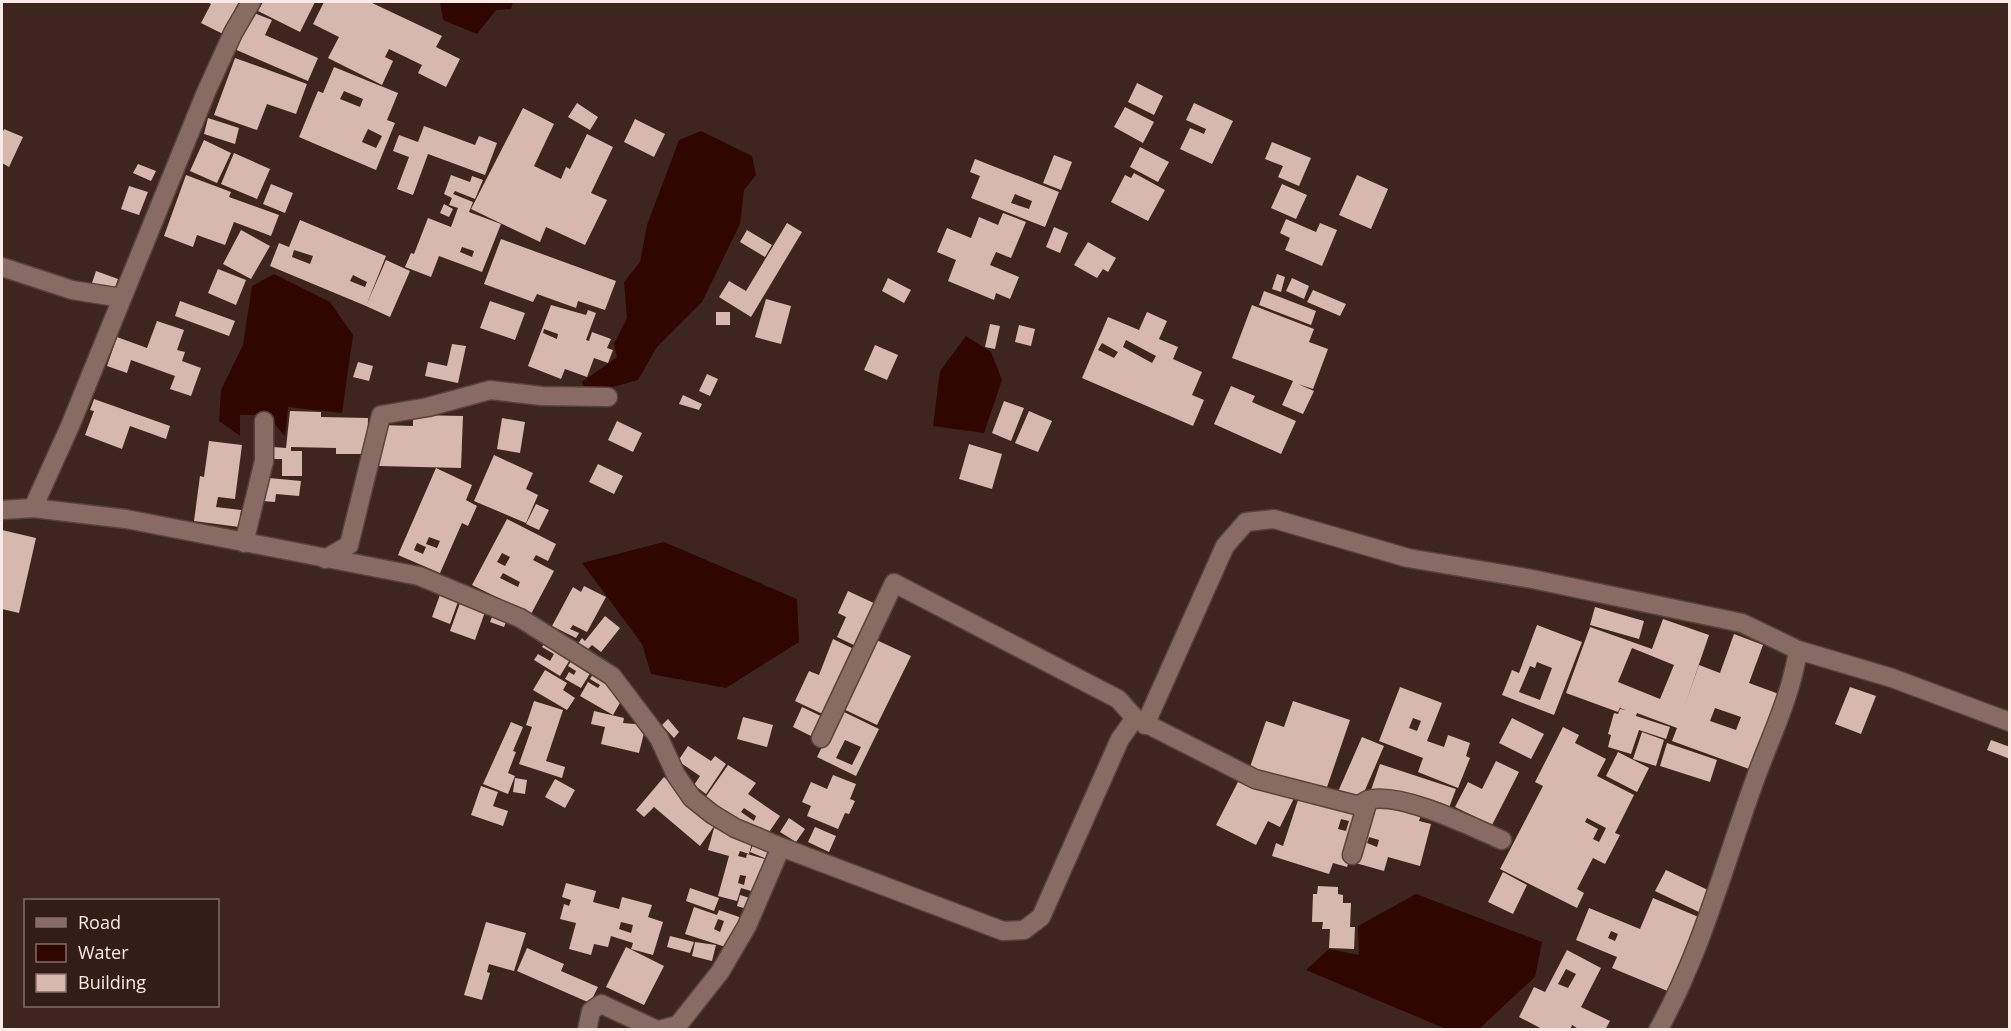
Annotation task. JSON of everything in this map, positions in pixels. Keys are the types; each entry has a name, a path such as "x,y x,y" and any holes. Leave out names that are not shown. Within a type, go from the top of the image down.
{"street":[{"path":"33,508 207,90 251,2"},
{"path":"2,267 72,290 122,298"},
{"path":"325,559 349,545 381,415 429,407 490,390 542,396 608,397"},
{"path":"244,543 264,461 264,421"},
{"path":"2,510 33,508 126,519 419,576 520,618 612,676 646,719 676,775 692,798 735,828 1003,931 1024,930 1041,917 1120,739 1140,721 1225,546 1246,522 1274,519 1408,558 1590,590 1742,623 1798,650 1892,678 2010,723"},
{"path":"821,738 894,583 1118,699 1140,721 1255,779 1356,806 1368,800 1390,800 1422,806 1502,840"},
{"path":"1658,1029 1677,996 1755,780 1794,680 1798,650"},
{"path":"1352,855 1368,800"},
{"path":"587,1029 591,1011 602,1004 658,1029 678,1026 720,972 747,926 781,847"}],"water":[{"path":"440,2 513,2 511,9 496,10 477,34 443,20"},
{"path":"701,131 752,156 756,175 744,190 740,224 702,302 657,347 638,380 588,394 582,382 617,357 614,344 627,318 624,282 640,262 647,225 679,140"},
{"path":"274,274 330,302 353,335 342,413 288,407 285,436 266,415 240,415 240,436 219,421 221,390 243,345 252,286"},
{"path":"966,336 991,352 1002,380 984,433 933,426 940,371"},
{"path":"664,542 797,599 799,642 726,688 651,674 642,644 582,563"},
{"path":"1416,894 1542,942 1535,977 1479,1029 1446,1029 1306,970 1329,949 1359,955 1358,926"}],"building":[{"path":"207,2 239,2 235,9 240,12 227,36 201,23 211,4"},
{"path":"263,2 315,2 300,32 258,11"},
{"path":"324,2 370,2 442,36 436,47 460,59 446,87 418,73 422,65 389,49 385,57 393,61 382,85 328,58 339,37 313,24"},
{"path":"249,11 272,20 265,35 318,58 308,81 232,48"},
{"path":"235,58 307,84 296,114 267,104 257,130 214,115"},
{"path":"334,67 398,93 387,120 395,123 376,170 299,137 318,91 323,93","holes":["344,91 363,99 360,107 340,99","368,129 382,136 376,148 362,142"]},
{"path":"1137,83 1163,96 1154,115 1128,102"},
{"path":"577,103 598,117 590,130 568,117"},
{"path":"1194,103 1233,121 1212,164 1180,149 1190,128 1204,134 1206,129 1186,120"},
{"path":"1125,107 1154,122 1143,143 1114,127"},
{"path":"523,108 554,124 534,166 561,179 566,167 570,169 587,134 613,147 591,193 607,200 585,245 546,227 540,242 471,209"},
{"path":"208,118 239,128 235,144 204,134"},
{"path":"635,119 665,134 654,157 624,142"},
{"path":"424,126 475,145 479,136 497,143 485,175 428,154 413,195 397,189 409,157 393,151 399,135 418,142"},
{"path":"4,129 23,137 9,167 2,163"},
{"path":"204,140 231,153 217,183 190,171"},
{"path":"1272,142 1311,158 1299,186 1278,177 1283,166 1265,159"},
{"path":"1140,147 1169,162 1158,182 1130,167"},
{"path":"234,153 270,169 257,199 221,184"},
{"path":"1054,155 1072,162 1061,190 1043,183"},
{"path":"975,159 1059,192 1045,227 971,198 980,176 970,172","holes":["1015,194 1032,201 1029,209 1011,203"]},
{"path":"138,164 156,171 151,181 133,173"},
{"path":"1134,173 1165,190 1148,221 1111,202 1125,175 1131,178"},
{"path":"186,175 231,192 229,197 279,215 271,236 234,222 225,245 197,235 193,247 164,236"},
{"path":"451,175 470,182 472,176 483,180 475,199 455,191 453,194 473,202 469,212 501,224 482,272 439,256 431,277 405,267 411,253 414,254 428,218 451,227 458,208 449,205 452,198 444,194","holes":["462,247 474,251 472,257 460,252"]},
{"path":"1357,175 1388,189 1371,229 1339,215"},
{"path":"271,184 293,193 285,213 263,204"},
{"path":"1282,184 1307,195 1296,219 1271,208"},
{"path":"129,186 148,192 139,215 121,209"},
{"path":"444,204 453,209 449,217 440,213"},
{"path":"1003,213 1026,222 1011,258 996,252 990,265 1019,277 1010,299 996,293 994,300 948,281 956,260 937,252 947,228 971,238 979,217 998,225"},
{"path":"1286,219 1316,232 1320,223 1337,230 1322,266 1285,250 1290,238 1280,233"},
{"path":"300,220 386,256 366,306 270,266 279,243 289,247","holes":["294,250 313,256 310,264 292,257","353,275 367,282 365,287 350,281"]},
{"path":"787,223 802,232 751,317 719,297 729,281 746,291"},
{"path":"1054,227 1068,233 1060,253 1046,247"},
{"path":"241,230 270,246 251,279 223,264"},
{"path":"747,230 772,245 765,257 740,242"},
{"path":"501,239 616,281 605,310 578,301 576,308 537,294 533,302 484,284"},
{"path":"1088,242 1116,258 1108,272 1103,269 1097,278 1074,265"},
{"path":"386,260 410,271 390,317 366,306"},
{"path":"218,269 246,280 236,305 208,293"},
{"path":"96,271 118,279 113,293 91,286"},
{"path":"1277,274 1285,277 1281,292 1272,289"},
{"path":"888,278 911,290 904,303 882,291"},
{"path":"1292,278 1309,286 1304,299 1286,291"},
{"path":"1313,290 1346,304 1340,316 1307,302"},
{"path":"1264,291 1316,311 1311,325 1259,305"},
{"path":"766,299 791,306 781,344 755,337"},
{"path":"180,301 235,321 229,336 175,316"},
{"path":"490,301 525,313 515,340 480,328"},
{"path":"551,305 586,315 588,310 596,313 586,340 589,341 592,332 611,339 607,348 613,350 608,363 594,358 587,377 565,369 561,379 528,366","holes":["544,329 558,334 557,339 543,333"]},
{"path":"1252,305 1314,329 1309,342 1328,349 1313,389 1298,384 1314,391 1303,414 1282,405 1293,381 1232,358"},
{"path":"716,312 730,312 730,325 716,325"},
{"path":"1147,312 1167,321 1159,339 1178,347 1173,359 1202,372 1192,395 1204,400 1193,426 1082,378 1108,317 1139,330","holes":["1126,340 1156,356 1152,363 1123,347","1102,343 1118,352 1114,358 1098,350"]},
{"path":"157,321 184,330 177,350 185,352 182,361 201,368 191,396 170,389 175,376 131,360 127,373 107,366 117,337 147,348"},
{"path":"990,324 1000,326 995,349 985,347"},
{"path":"1019,325 1035,329 1031,346 1015,342"},
{"path":"452,344 466,346 458,383 425,376 428,362 447,366"},
{"path":"875,345 898,355 887,380 864,370"},
{"path":"358,362 373,366 369,381 353,377"},
{"path":"707,374 718,379 710,396 699,391"},
{"path":"1231,386 1255,396 1252,402 1296,421 1281,454 1214,424"},
{"path":"683,395 702,404 699,410 679,404"},
{"path":"94,399 170,426 166,439 130,426 122,449 85,435 94,411 90,410"},
{"path":"1004,401 1024,408 1011,441 992,433"},
{"path":"290,411 321,412 321,417 368,418 367,454 336,454 336,448 291,447 291,451 302,451 302,476 282,476 282,459 273,459 273,447 286,448"},
{"path":"1029,411 1052,421 1038,452 1015,443"},
{"path":"413,415 463,416 461,468 379,466 380,425 413,426"},
{"path":"502,418 525,422 520,453 497,449"},
{"path":"617,421 642,433 633,452 608,440"},
{"path":"209,441 242,445 235,499 218,497 216,507 241,510 239,527 194,521 200,476 204,477"},
{"path":"969,444 1002,454 992,489 959,479"},
{"path":"494,455 533,473 526,489 538,495 526,523 474,501"},
{"path":"598,464 623,476 614,494 589,482"},
{"path":"436,468 472,485 466,500 477,506 468,526 462,523 440,573 398,555","holes":["429,537 440,541 437,548 426,544","417,543 426,547 423,554 414,550"]},
{"path":"269,478 301,481 299,496 276,494 275,502 263,501"},
{"path":"536,504 549,510 539,530 526,524"},
{"path":"507,519 556,544 548,561 536,555 533,560 554,571 531,614 472,585","holes":["502,553 510,557 505,566 497,562","503,573 520,582 518,587 500,578"]},
{"path":"2,530 36,538 19,613 2,609"},
{"path":"584,586 606,597 587,632 573,625 570,629 579,633 576,638 552,626 573,587 581,592"},
{"path":"848,591 878,605 858,647 837,637 846,617 838,613"},
{"path":"441,592 459,599 450,624 432,617"},
{"path":"460,603 485,612 475,640 450,631"},
{"path":"1595,607 1644,621 1639,639 1590,625"},
{"path":"494,612 508,617 504,627 490,622"},
{"path":"605,616 620,628 601,652 592,645 588,649 597,656 575,648 582,638 585,641"},
{"path":"1663,619 1709,635 1684,708 1699,665 1720,673 1734,634 1763,645 1749,683 1779,694 1752,770 1672,741 1677,728 1637,713 1636,716 1670,727 1666,739 1639,730 1631,754 1608,747 1611,735 1608,734 1614,713 1618,714 1620,709 1626,710 1620,708 1622,703 1618,712 1566,693 1590,627 1652,649","holes":["1632,648 1674,665 1660,699 1618,682","1715,708 1741,717 1736,730 1710,721"]},
{"path":"1537,625 1582,642 1554,715 1502,695 1512,670 1519,673","holes":["1537,662 1552,668 1540,700 1519,692 1530,666 1535,668"]},
{"path":"870,637 911,656 877,725 839,707"},
{"path":"548,638 574,653 560,676 534,660 538,654 550,661 554,654 542,647"},
{"path":"833,639 860,652 829,717 795,701 809,671 819,675"},
{"path":"575,655 594,667 581,688 565,679 569,672 574,675 576,671 568,666"},
{"path":"596,669 621,690 616,699 621,701 613,715 580,696 588,682 598,688 600,685 590,679"},
{"path":"545,670 567,683 563,690 575,698 567,710 533,690"},
{"path":"1400,687 1442,703 1427,741 1444,747 1448,735 1470,743 1466,756 1470,758 1458,788 1418,772 1423,758 1379,741","holes":["1413,718 1421,721 1417,731 1409,728"]},
{"path":"1850,687 1876,696 1861,734 1835,724"},
{"path":"534,701 563,710 546,761 565,767 562,778 519,764 532,727 526,725"},
{"path":"1293,701 1350,720 1325,793 1250,767 1266,721 1284,727"},
{"path":"802,707 827,719 817,739 793,727"},
{"path":"840,710 879,729 856,776 817,757","holes":["845,740 861,747 852,765 836,758"]},
{"path":"594,711 624,718 623,723 646,725 639,753 601,744 605,727 591,724"},
{"path":"743,717 773,725 767,747 737,739"},
{"path":"1512,718 1544,734 1531,759 1499,743"},
{"path":"668,719 679,732 674,738 662,725"},
{"path":"511,722 523,727 513,751 516,752 508,773 515,776 508,794 483,784"},
{"path":"1563,727 1579,735 1575,743 1606,759 1597,776 1634,795 1615,833 1620,835 1605,864 1593,858 1577,889 1584,893 1577,908 1500,869 1543,786 1535,782","holes":["1587,818 1606,828 1599,842 1593,839 1598,829 1585,822"]},
{"path":"1642,732 1664,740 1656,766 1633,759"},
{"path":"1362,737 1384,746 1359,804 1337,794"},
{"path":"1991,740 2010,747 2010,759 1987,750"},
{"path":"1667,743 1717,760 1710,782 1660,766"},
{"path":"688,746 711,761 715,756 726,764 706,794 694,785 700,776 678,761"},
{"path":"1618,752 1649,768 1637,792 1606,776"},
{"path":"1496,761 1519,772 1492,825 1455,807 1468,782 1482,789"},
{"path":"1380,764 1456,789 1447,813 1371,790"},
{"path":"728,765 756,783 748,794 780,816 765,838 705,798","holes":["744,808 756,816 754,821 741,812"]},
{"path":"833,775 856,784 850,799 855,801 849,814 845,813 838,829 807,816 811,806 802,802 811,782 827,789"},
{"path":"1241,776 1282,796 1284,791 1295,796 1280,827 1268,821 1256,845 1216,825"},
{"path":"664,777 715,825 700,846 654,807 644,817 636,810"},
{"path":"515,778 527,780 525,794 513,792"},
{"path":"555,779 575,790 565,808 545,797"},
{"path":"481,786 498,792 493,806 508,811 503,826 471,815"},
{"path":"1299,797 1364,810 1347,867 1333,863 1329,874 1272,856 1276,843 1283,846","holes":["1341,819 1349,821 1346,831 1338,829"]},
{"path":"1369,801 1423,809 1419,821 1431,824 1420,866 1388,857 1384,871 1352,862","holes":["1369,837 1379,840 1377,847 1367,843"]},
{"path":"789,818 805,829 796,842 780,832"},
{"path":"815,827 836,836 829,852 808,842"},
{"path":"714,828 753,839 749,854 740,851 738,856 746,858 747,854 768,860 758,893 741,888 737,901 718,896 729,856 708,850","holes":["740,875 746,876 744,885 738,883"]},
{"path":"755,840 777,848 772,861 750,852"},
{"path":"1666,870 1712,892 1701,913 1655,891"},
{"path":"1503,872 1527,885 1513,914 1488,902"},
{"path":"566,883 596,891 593,902 619,909 622,897 652,905 648,917 663,922 653,955 631,949 633,943 611,936 608,947 594,944 591,955 569,949 576,923 560,919 564,904 569,906 571,900 562,897","holes":["621,922 633,925 631,933 619,929"]},
{"path":"1318,886 1338,887 1338,894 1343,895 1343,903 1351,903 1350,927 1355,927 1354,949 1329,948 1330,929 1322,929 1323,922 1312,922 1313,894 1317,894"},
{"path":"690,888 719,898 714,911 686,901"},
{"path":"740,895 756,900 753,911 737,906"},
{"path":"1653,898 1701,918 1670,992 1612,968 1617,957 1576,940 1589,908 1640,929","holes":["1611,931 1618,934 1615,941 1608,938"]},
{"path":"694,907 717,915 719,910 742,918 732,949 685,934","holes":["718,919 724,921 720,932 714,929"]},
{"path":"486,922 526,933 514,971 489,964 487,972 490,973 482,1000 464,995"},
{"path":"670,936 694,942 690,953 667,947"},
{"path":"695,942 716,945 712,961 692,956"},
{"path":"626,947 664,966 644,1005 606,987"},
{"path":"527,948 564,964 561,971 598,987 590,1003 517,971"},
{"path":"1567,950 1601,968 1581,1007 1610,1021 1605,1030 1580,1030 1572,1025 1570,1030 1544,1030 1519,1017 1534,987 1545,992","holes":["1566,969 1576,974 1568,988 1558,984"]}]}
